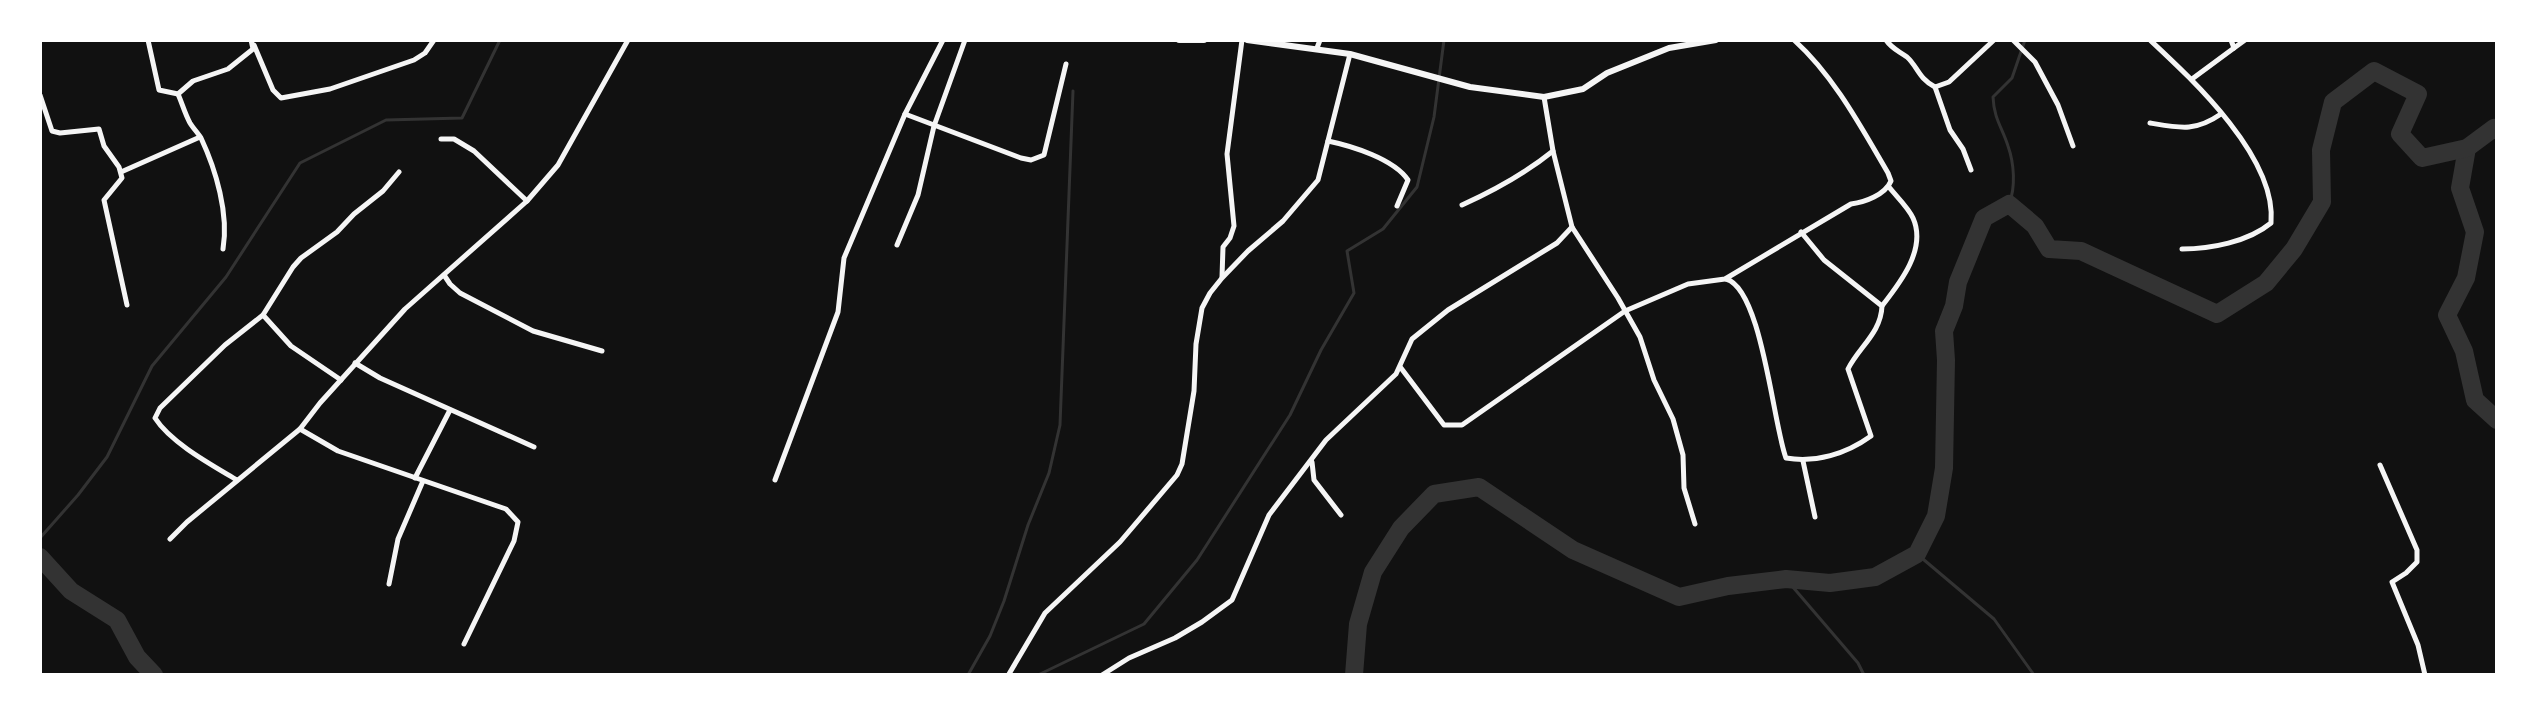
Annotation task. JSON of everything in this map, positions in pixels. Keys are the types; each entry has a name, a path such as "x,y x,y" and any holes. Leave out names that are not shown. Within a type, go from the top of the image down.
{"street":[{"path":"148,40 159,90 178,94"},
{"path":"178,94 193,81 228,69 239,61 253,49 251,40"},
{"path":"251,40 273,90 281,98 330,89 404,64 425,53 434,40"},
{"path":"170,539 300,429 405,309 527,201 558,165 628,40"},
{"path":"775,480 838,312 844,258 905,114 943,40"},
{"path":"897,245 918,195 934,126 965,40"},
{"path":"1180,40 1204,40"},
{"path":"1222,278 1223,247 1234,226 1227,154 1244,40 1318,44 1470,87 1544,97 1583,89 1607,73 1669,48 1716,40"},
{"path":"1725,279 1801,232 1889,187 1891,181 1859,124 1816,61 1794,40"},
{"path":"1886,40 1935,87 1950,130 1963,149 1971,170"},
{"path":"1935,87 1949,82 1994,40"},
{"path":"2013,40 2035,62 2058,105 2073,146"},
{"path":"2150,40 2192,79 2248,147 2261,175 2272,212 2271,223 2261,231 2205,249 2182,249"},
{"path":"2231,40 2234,48"},
{"path":"2192,79 2245,40"},
{"path":"1009,674 1045,613 1120,542 1177,475 1182,464 1194,391 1196,344 1202,308 1222,278 1311,190 1324,165 1350,54"},
{"path":"905,114 1021,158 1036,159 1044,155 1066,64"},
{"path":"178,94 213,170 223,208 223,249"},
{"path":"40,95 52,131 99,129 104,146 121,172 119,184 104,200 127,305"},
{"path":"1544,97 1553,151 1572,227 1640,337 1654,380 1673,419 1683,455 1684,488 1695,524"},
{"path":"2150,123 2184,129 2207,124 2221,114"},
{"path":"121,172 200,137"},
{"path":"441,139 454,139 474,151 527,201"},
{"path":"1328,141 1352,146 1401,171 1408,180 1397,206"},
{"path":"1462,205 1488,193 1553,151"},
{"path":"237,480 197,455 160,426 155,418 160,408 225,345 263,315 293,267 367,206 399,172"},
{"path":"1401,368 1444,425 1462,425 1625,311 1688,284 1725,279 1733,281 1742,291 1765,358 1779,439 1786,458 1814,460 1854,448 1871,436 1848,369 1872,337 1882,306 1904,277 1914,251 1916,229 1913,216 1889,187"},
{"path":"1102,675 1129,658 1175,638 1232,600 1269,515 1326,440 1401,368 1412,339 1448,310 1557,243 1572,227"},
{"path":"1801,232 1824,260 1882,306"},
{"path":"444,275 460,293 533,331 602,351"},
{"path":"263,315 291,346 341,380"},
{"path":"355,363 380,378 534,447"},
{"path":"415,478 450,410"},
{"path":"300,429 338,451 506,509 518,522 514,541 464,644"},
{"path":"1316,454 1311,465 1314,480 1341,515"},
{"path":"1803,461 1815,517"},
{"path":"2380,465 2417,550 2417,562 2392,582 2418,645 2425,675"},
{"path":"389,584 398,539 423,481"}],"waterway":[{"path":"40,538 107,457 152,366 226,277 300,163 386,120 462,118 500,40"},
{"path":"1038,675 1144,624 1197,560 1290,415 1321,350 1354,293 1347,251 1383,229 1417,187 1434,117 1444,40"},
{"path":"2009,204 2013,190 2013,167 1993,97 2012,78 2025,40"},
{"path":"1354,675 1358,624 1373,572 1401,528 1434,494 1479,487 1573,550 1679,597 1728,586 1786,579 1830,583 1875,577 1917,554 1936,516 1944,468 1944,331 1954,306 1958,282 1984,218 2009,204 2035,226 2049,249 2081,251 2217,314 2266,283 2294,249 2322,202 2321,150 2333,102 2374,71 2418,94 2400,134 2422,158 2467,148 2494,128 2497,130"},
{"path":"968,675 990,636 1004,601 1028,525 1049,473 1060,425 1073,91"},
{"path":"2467,148 2460,188 2475,232 2466,278 2447,315 2464,351 2475,400 2497,420"},
{"path":"1917,554 1994,619 2034,675"},
{"path":"40,557 71,591 117,620 137,657 154,675"},
{"path":"1786,579 1858,663 1864,675"}]}
